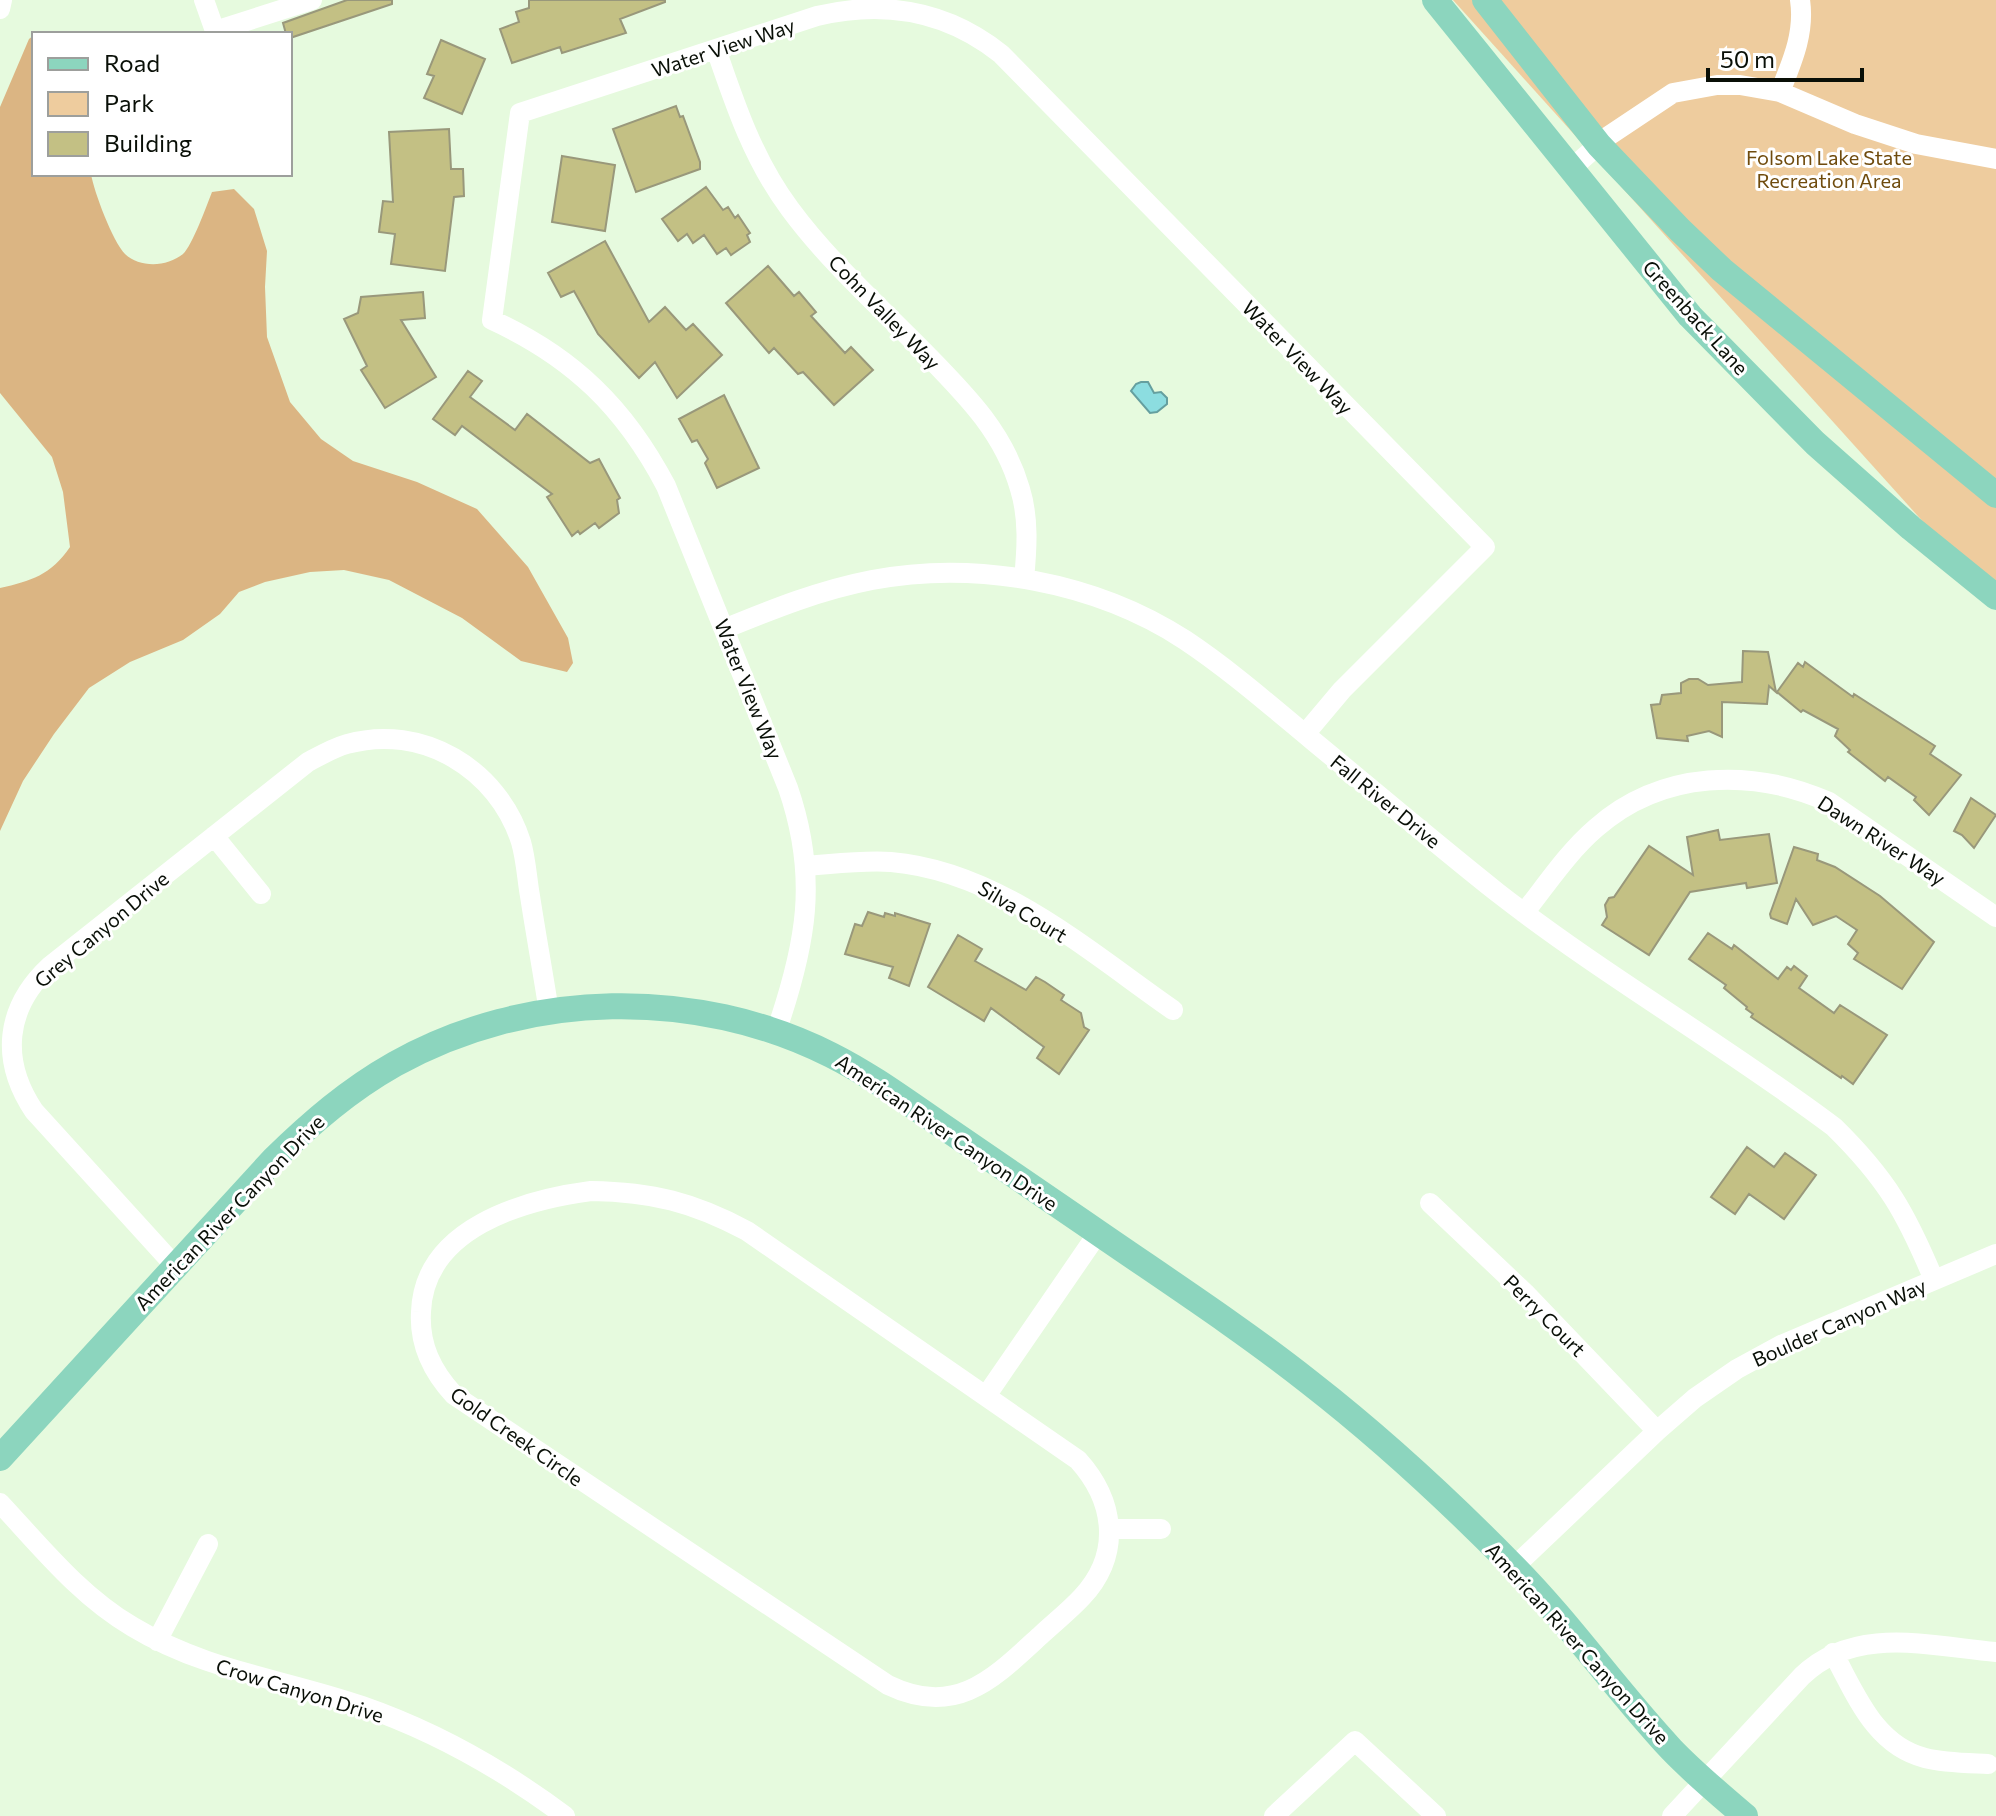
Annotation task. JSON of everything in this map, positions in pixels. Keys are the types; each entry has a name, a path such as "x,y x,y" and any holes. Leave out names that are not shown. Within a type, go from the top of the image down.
{"main road":[{"name":"Greenback Lane","path":"1435,0 1690,316 1750,379 1837,462 1911,528 1996,597"},
{"path":"1485,0 1599,145 1680,230 1722,270 1996,495"},
{"name":"American River Canyon Drive","path":"0,1458 274,1159 316,1118 397,1063 441,1041 504,1021 585,1007 634,1006 683,1010 732,1019 776,1032 832,1055 875,1079 1220,1316 1308,1381 1394,1452 1514,1567 1571,1629 1671,1749 1745,1816"}],"street":[{"path":"0,9 2,0"},
{"path":"204,0 215,31 273,6 312,0"},
{"path":"1780,92 1799,36 1800,0"},
{"name":"Water View Way","path":"776,1032 795,977 804,930 806,866 788,788 666,486 630,427 583,376 542,346 492,320 520,113 826,13 874,7 914,10 951,22 1001,54 1485,547 1342,690 1305,734"},
{"name":"Cohn Valley Way","path":"716,49 746,134 789,208 816,242 972,401 998,437 1021,491 1027,550 1024,579"},
{"path":"1571,169 1607,137 1673,93 1717,85 1740,85 1780,92 1855,124 1916,144 1996,159"},
{"name":"Fall River Drive","path":"724,629 800,599 875,579 922,574 1024,579 1098,598 1155,623 1221,665 1524,913 1834,1127 1869,1161 1897,1200 1934,1280"},
{"name":"Grey Canyon Drive","path":"175,1266 34,1111 13,1068 12,1035 20,1004 38,977 308,762 349,744 393,739 422,744 462,762 485,781 504,804 522,844 549,1012"},
{"name":"Dawn River Way","path":"1524,913 1573,851 1605,821 1630,805 1657,792 1685,784 1744,779 1801,790 1829,802 1996,917"},
{"path":"214,836 261,894"},
{"name":"Silva Court","path":"806,866 861,861 891,862 963,877 1004,895 1173,1010"},
{"name":"Gold Creek Circle","path":"591,1191 646,1193 704,1210 747,1231 986,1396 1078,1460 1098,1486 1108,1514 1105,1558 1083,1596 1000,1673 973,1690 930,1697 901,1691 466,1405 443,1383 427,1355 420,1324 421,1307 430,1276 442,1255 459,1238 488,1220 556,1196 591,1191"},
{"name":"Perry Court","path":"1430,1203 1525,1293 1657,1431"},
{"path":"986,1396 1098,1233"},
{"name":"Boulder Canyon Way","path":"1514,1567 1657,1431 1695,1398 1737,1369 1781,1345 1996,1254"},
{"name":"Crow Canyon Drive","path":"0,1503 68,1576 129,1626 225,1669 361,1705 425,1731 466,1750 525,1786 565,1816"},
{"path":"1109,1529 1161,1529"},
{"path":"157,1641 208,1544"},
{"path":"1672,1816 1802,1676 1814,1664 1833,1653 1861,1644 1885,1642 1996,1652"},
{"path":"1833,1653 1870,1720 1899,1747 1940,1761 1988,1764"},
{"path":"1274,1816 1355,1741 1436,1816"}],"green space":[{"name":"Folsom Lake State Recreation Area","path":"1453,0 1996,0 1996,585 1935,535"}],"shaded area":[{"path":"32,37 32,176 92,176 120,248 131,259 146,264 162,263 183,254 212,192 234,189 254,209 267,251 267,337 290,402 321,439 353,461 417,482 477,509 528,567 568,638 573,663 567,672 521,661 462,618 389,580 344,570 310,572 265,582 239,592 220,614 183,640 130,662 89,688 23,781 0,831 0,588 40,575 63,557 70,547 63,492 52,457 0,393 0,107"}],"water":[{"path":"1141,382 1148,382 1154,393 1161,392 1167,398 1167,404 1150,413 1131,391"}],"building":[{"path":"347,0 392,0 392,4 292,37 292,32 285,32 283,23"},
{"path":"529,0 665,2 620,19 626,33 562,53 560,47 512,63 500,29 519,22 516,12 529,8"},
{"path":"441,40 485,59 462,114 424,98 434,76 427,74"},
{"path":"676,106 680,117 683,116 700,169 636,192 613,129"},
{"path":"449,129 451,169 463,169 464,196 454,197 445,271 391,264 395,234 379,232 383,201 393,202 389,132"},
{"path":"562,156 615,165 605,231 552,222"},
{"path":"706,187 723,210 728,207 735,218 738,215 750,233 747,235 750,242 731,255 726,248 717,254 704,235 693,243 687,234 678,241 662,219"},
{"path":"605,241 649,322 665,307 686,330 693,324 722,355 677,398 655,362 639,378 598,334 574,291 561,297 548,273"},
{"path":"768,266 794,296 799,292 816,312 811,316 845,353 851,347 873,370 834,405 803,372 798,374 774,348 769,353 726,303"},
{"path":"423,292 425,318 401,320 436,377 385,408 361,370 367,366 344,319 358,313 361,297"},
{"path":"468,371 482,381 470,397 515,430 527,414 590,463 599,459 620,498 617,500 619,513 599,528 595,523 572,536 547,497 552,494 462,426 455,435 433,419"},
{"path":"724,395 759,468 717,488 705,463 708,459 697,440 692,442 679,419"},
{"path":"1743,651 1768,652 1776,692 1769,686 1767,704 1722,702 1722,737 1709,731 1687,736 1688,741 1657,738 1651,705 1660,704 1662,695 1681,693 1681,683 1689,679 1698,679 1708,685 1742,682"},
{"path":"1805,662 1853,697 1854,694 1935,746 1930,754 1961,775 1929,815 1914,800 1916,797 1888,777 1885,781 1848,752 1850,750 1835,736 1838,729 1803,710 1801,712 1777,692 1798,663 1803,667"},
{"path":"1971,798 1996,815 1974,848 1954,831"},
{"path":"1718,830 1720,840 1769,834 1777,883 1747,888 1746,883 1690,892 1649,955 1602,925 1607,917 1605,905 1609,898 1614,897 1649,846 1693,875 1687,837"},
{"path":"1794,847 1818,854 1817,860 1835,867 1880,896 1934,942 1902,989 1854,959 1858,953 1848,944 1857,930 1836,916 1813,925 1796,899 1787,924 1771,918"},
{"path":"868,912 884,917 885,913 895,916 895,913 930,924 909,986 889,978 893,967 845,954 855,924 862,926"},
{"path":"1708,933 1732,949 1734,945 1778,979 1787,967 1791,970 1794,966 1807,976 1799,988 1834,1013 1840,1005 1887,1035 1853,1084 1751,1017 1753,1014 1747,1007 1724,988 1726,985 1689,959"},
{"path":"958,935 982,949 975,961 1026,990 1036,977 1064,995 1061,1000 1081,1013 1084,1027 1089,1030 1059,1074 1037,1058 1044,1047 991,1008 984,1021 928,987"},
{"path":"1747,1147 1774,1167 1785,1153 1816,1175 1784,1219 1749,1194 1735,1214 1711,1197"}]}
